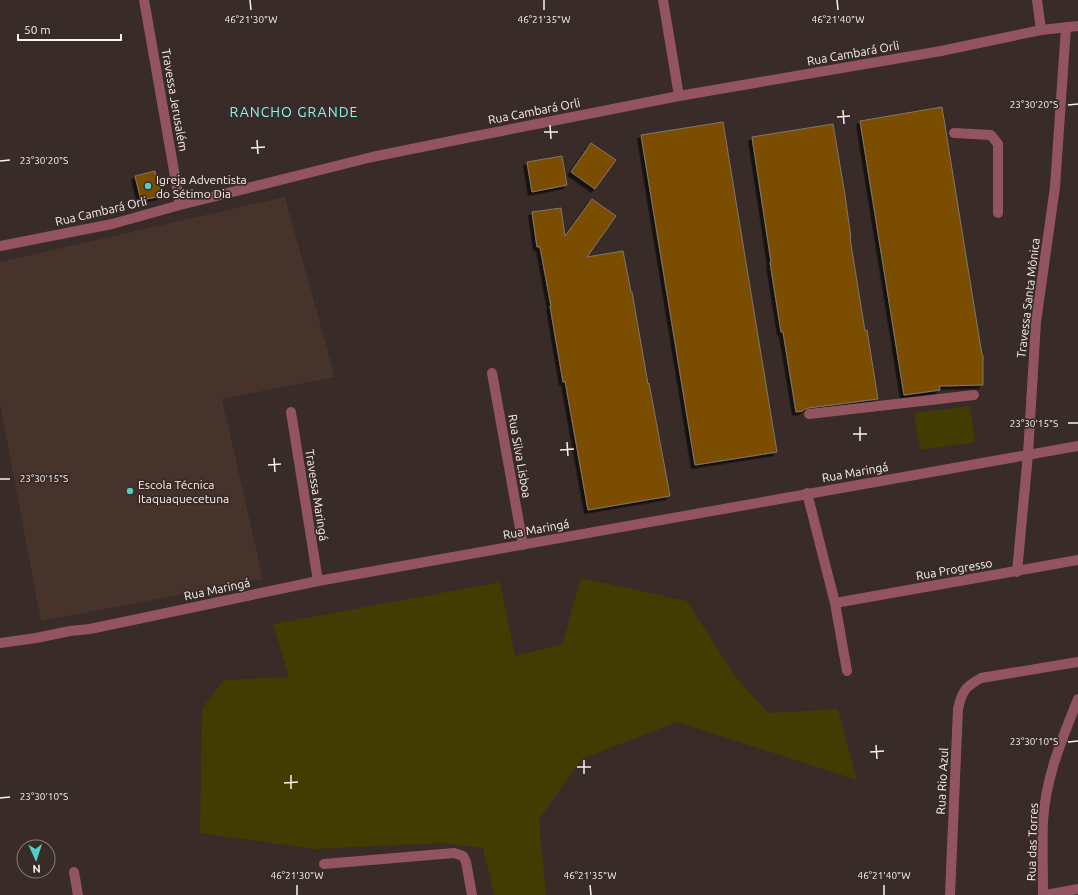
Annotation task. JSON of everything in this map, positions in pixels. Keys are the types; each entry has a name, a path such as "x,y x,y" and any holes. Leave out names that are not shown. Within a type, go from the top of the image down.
{"street":[{"name":"Travessa Jerusalém","path":"144,0 180,205"},
{"path":"662,0 679,96"},
{"path":"1037,0 1041,30"},
{"name":"Rua Cambará Orli","path":"0,246 112,224 180,205 372,157 679,96 941,51 1041,30 1078,26"},
{"name":"Travessa Santa Mônica","path":"1017,572 1028,454 1036,322 1055,187 1066,27"},
{"path":"954,133 991,135 998,144 998,213"},
{"name":"Rua Silva Lisboa","path":"492,373 523,545"},
{"path":"809,414 974,395"},
{"name":"Travessa Maringá","path":"291,412 318,581"},
{"name":"Rua Maringá","path":"0,643 90,629 318,581 1078,446"},
{"path":"807,493 835,603 847,671"},
{"name":"Rua Progresso","path":"835,603 1078,560"},
{"name":"Rua Rio Azul","path":"950,895 958,709 960,698 964,690 970,684 981,678 1078,662"},
{"name":"Rua das Torres","path":"1044,895 1043,821 1050,779 1061,740 1078,699"},
{"path":"324,864 454,853 463,856 466,862 472,895"},
{"path":"74,872 78,895"},
{"path":"1044,895 1078,889"}],"shaded area":[{"name":"Escola Técnica Itaquaquecetuna","path":"285,197 335,377 222,399 263,579 41,621 0,404 0,262"},
{"path":"970,406 975,442 920,450 914,413"},
{"path":"581,578 687,601 735,676 768,713 838,709 857,780 677,722 582,759 539,819 546,895 494,895 483,848 441,843 314,849 200,833 202,708 224,680 289,677 273,624 500,582 515,656 562,644"}],"building":[{"path":"942,107 983,355 983,385 939,386 940,390 904,395 860,121"},
{"path":"723,122 777,452 695,465 641,135"},
{"path":"833,124 865,331 867,330 878,399 808,408 803,411 796,412 783,332 781,332 752,137"},
{"path":"591,143 616,160 595,189 571,172"},
{"path":"562,156 567,185 532,192 527,162"},
{"name":"Igreja Adventista do Sétimo Dia","path":"155,171 162,196 141,200 135,176"},
{"path":"592,199 616,216 587,257 623,251 670,496 588,510 565,381 563,382 540,247 537,247 532,212 561,208 565,236"}],"place":[{"name":"Igreja Adventista do Sétimo Dia","path":"148,186"},
{"name":"Escola Técnica Itaquaquecetuna","path":"130,491"}],"district":[{"name":"RANCHO GRANDE","path":"294,112"}]}
